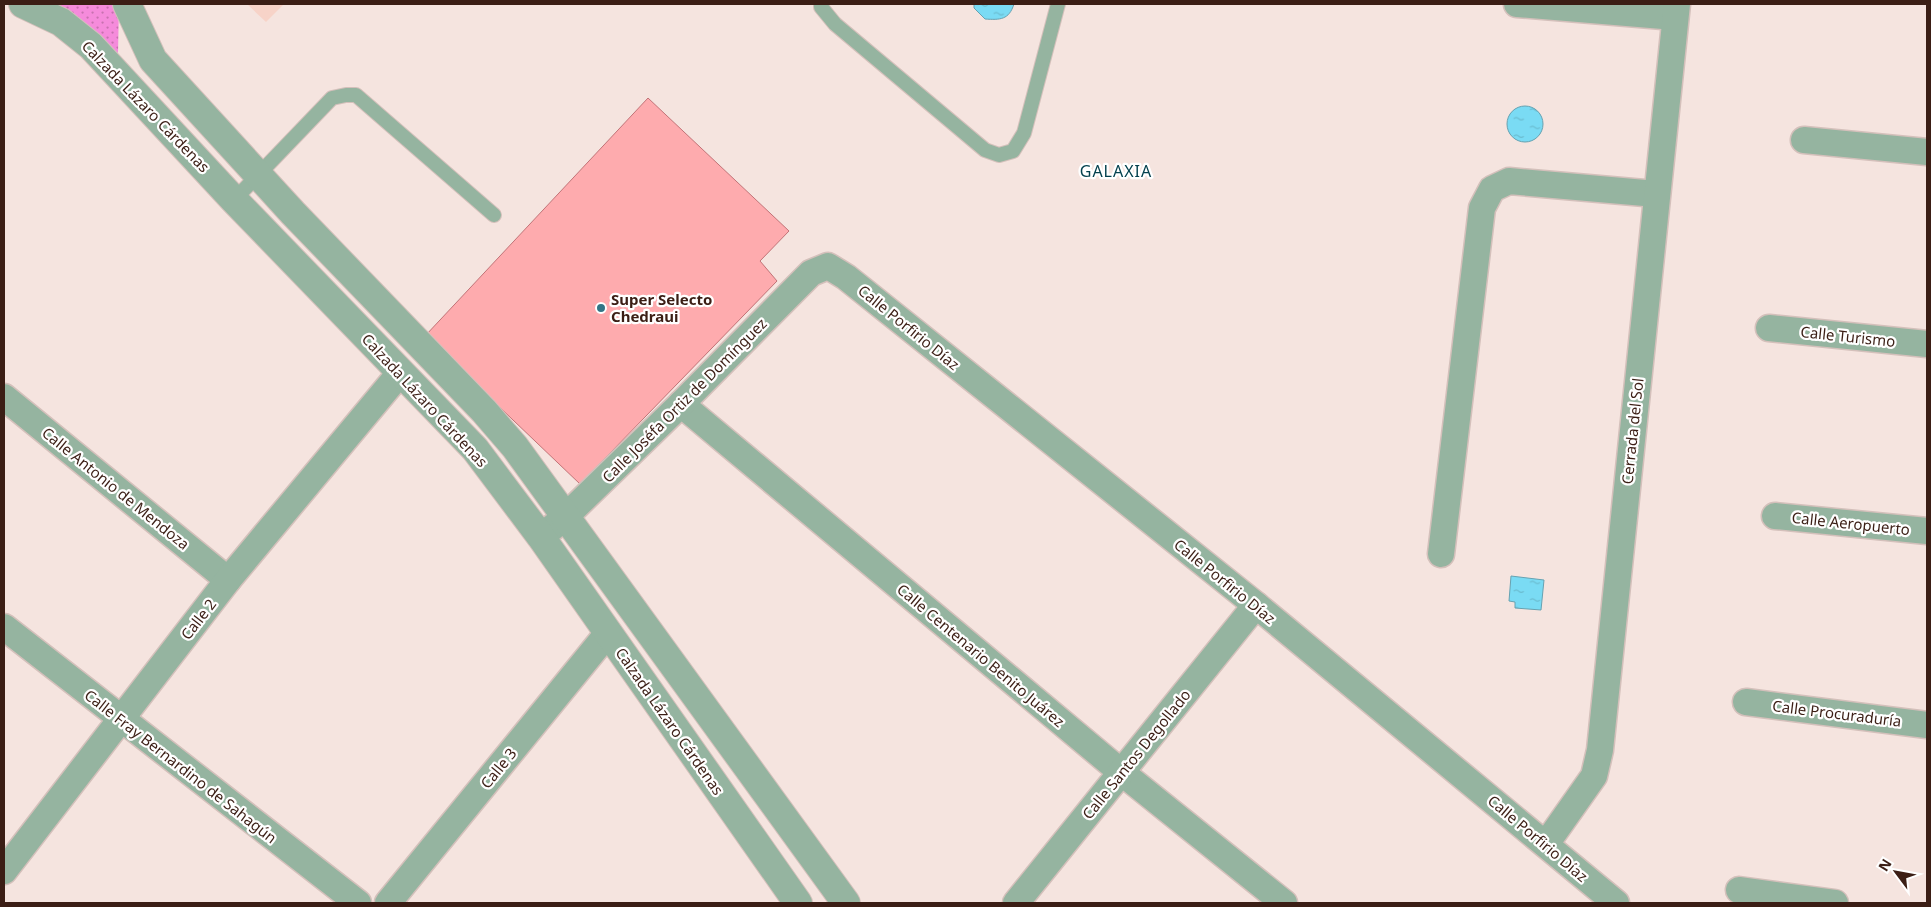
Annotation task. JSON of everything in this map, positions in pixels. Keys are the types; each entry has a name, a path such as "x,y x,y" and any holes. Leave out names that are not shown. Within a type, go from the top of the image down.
{"street":[{"name":"Calzada Lázaro Cárdenas","path":"23,4 62,22 91,46 234,200 475,449 541,537 798,903"},
{"path":"127,4 153,60 258,175 484,411 515,447 846,903"},
{"path":"1517,4 1676,11"},
{"name":"Cerrada del Sol","path":"1546,844 1594,776 1600,750 1676,11"},
{"path":"1804,140 1927,152"},
{"path":"1442,554 1482,208 1492,188 1509,181 1656,194"},
{"name":"Calle Joséfa Ortiz de Domínguez","path":"541,537 565,517 681,404 811,273 828,266"},
{"name":"Calle Porfirio Díaz","path":"828,266 854,283 1256,605 1616,903"},
{"name":"Calle Turismo","path":"1769,328 1927,344"},
{"name":"Calle 2","path":"4,870 228,580 400,373"},
{"name":"Calle Antonio de Mendoza","path":"4,397 228,580"},
{"name":"Calle Centenario Benito Juárez","path":"681,404 1121,772 1284,903"},
{"name":"Calle Aeropuerto","path":"1775,516 1927,531"},
{"name":"Calle Santos Degollado","path":"1016,903 1256,605"},
{"name":"Calle Fray Bernardino de Sahagún","path":"4,627 358,903"},
{"name":"Calle 3","path":"388,903 608,633"},
{"name":"Calle Procuraduría","path":"1746,702 1927,725"},
{"path":"1739,890 1835,903"}],"lane":[{"path":"821,4 835,24 985,150 1000,155 1013,150 1024,133 1058,4"},
{"path":"234,200 332,98 356,95 494,215"}],"shaded area":[{"path":"40,4 119,4 118,53"},
{"path":"247,4 284,4 266,22"}],"water":[{"path":"974,4 1014,4 1007,16 985,19 974,8"},
{"path":"1525,106 1538,111 1543,124 1538,137 1525,142 1512,137 1507,124 1512,111"},
{"path":"1511,576 1544,580 1541,610 1515,608 1515,602 1509,601"}],"building":[{"name":"Super Selecto Chedraui","path":"648,98 789,231 760,261 777,281 580,484 425,336"}],"place":[{"name":"Super Selecto Chedraui","path":"601,308"}],"district":[{"name":"GALAXIA","path":"1116,171"}]}
